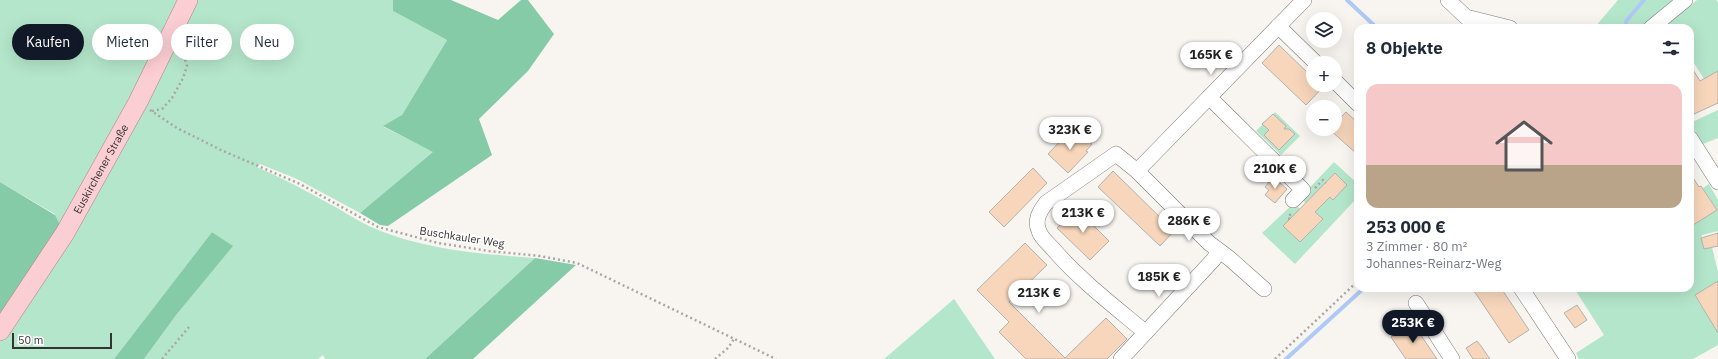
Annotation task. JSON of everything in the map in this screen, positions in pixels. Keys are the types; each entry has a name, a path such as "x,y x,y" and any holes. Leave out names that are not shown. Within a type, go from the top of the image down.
{"main road":[{"name":"Euskirchener Straße","path":"0,331 65,233 138,102 188,0"}],"street":[{"path":"1138,171 1304,0"},
{"path":"1448,0 1466,17 1494,24"},
{"path":"1656,24 1685,0"},
{"path":"1278,26 1309,56"},
{"path":"1342,88 1354,100"},
{"path":"1209,97 1303,190 1293,200"},
{"path":"1694,144 1718,182"},
{"path":"1145,332 1071,270 1038,230 1037,220 1040,211 1046,203 1116,154 1138,171 1218,250 1264,289"},
{"path":"1120,359 1214,259 1218,250"},
{"path":"1524,292 1568,359"},
{"path":"1416,303 1452,359"}],"path":[{"name":"Buschkauler Weg","path":"185,60 186,66 183,78 172,98 162,109 152,112 177,128 221,150 300,184 378,227 438,243 489,251 558,258 577,263 776,359"},
{"path":"1312,192 1324,180 1326,183"},
{"path":"1275,359 1354,285"},
{"path":"162,359 189,326"},
{"path":"715,359 728,348 734,339"}],"green space":[{"path":"0,0 393,0 393,11 447,40 402,115 384,127 434,152 360,213 297,179 260,164 257,167 334,206 364,224 395,236 414,242 454,250 535,258 425,359 325,359 323,355 318,359 144,359 177,314 232,246 212,232 114,359 0,359 0,317 55,214 0,182"},
{"path":"393,0 451,0 498,20 521,0 528,0 554,34 528,71 479,119 492,155 388,226 380,225 360,213 433,152 383,126 402,115 447,40 393,11"},
{"path":"1618,0 1675,0 1645,24 1597,24"},
{"path":"1697,0 1716,0 1718,2 1718,71 1707,78 1718,102 1694,113 1694,85 1704,79 1694,63 1694,24 1667,24"},
{"path":"1718,110 1718,138 1703,144 1694,129 1694,121"},
{"path":"1275,112 1300,136 1281,155 1256,131"},
{"path":"1334,162 1354,180 1354,201 1295,264 1262,233 1294,203 1317,226 1323,219 1300,198"},
{"path":"0,182 55,215 60,225 0,317"},
{"path":"1709,184 1718,200 1718,231 1702,235 1701,238 1704,249 1712,247 1718,272 1718,281 1695,296 1707,315 1718,309 1718,345 1693,359 1579,359 1576,353 1604,335 1577,292 1694,292 1694,213 1699,221 1717,210 1703,188"},
{"path":"212,232 233,246 177,314 144,359 114,359"},
{"path":"535,258 576,265 473,359 425,359"},
{"path":"954,299 995,359 884,359"}],"building":[{"path":"1279,45 1306,71 1306,92 1318,92 1311,100 1306,100 1306,105 1262,63"},
{"path":"1694,71 1700,81 1718,71 1718,103 1694,114"},
{"path":"1346,112 1354,119 1354,151 1337,136 1342,136 1342,116"},
{"path":"1273,114 1286,126 1284,129 1289,129 1295,134 1279,150 1264,135 1269,130 1262,124"},
{"path":"1079,132 1092,144 1086,151 1088,152 1068,173 1048,154 1067,134 1073,139"},
{"path":"1033,168 1047,183 1004,227 989,212"},
{"path":"1113,171 1174,231 1160,246 1098,187"},
{"path":"1335,173 1347,185 1333,200 1330,197 1315,212 1323,219 1300,242 1283,226"},
{"path":"1273,177 1287,189 1275,203 1265,195 1269,190 1265,187"},
{"path":"1694,179 1699,187 1701,186 1717,210 1694,224"},
{"path":"1077,209 1109,241 1090,260 1057,228"},
{"path":"1718,233 1718,246 1704,249 1701,238"},
{"path":"1025,243 1047,265 1009,302 1065,358 1106,318 1127,339 1107,359 1026,359 999,332 1009,322 977,290"},
{"path":"1718,281 1718,333 1695,295"},
{"path":"1475,292 1504,292 1529,330 1509,343"},
{"path":"1577,305 1587,320 1575,328 1564,313"},
{"path":"1413,322 1437,359 1406,359 1391,337"},
{"path":"1477,341 1490,359 1473,359 1466,348"}],"waterway":[{"path":"1347,0 1373,24"},
{"path":"1626,24 1627,20 1644,0"},
{"path":"1286,359 1360,292"}]}
